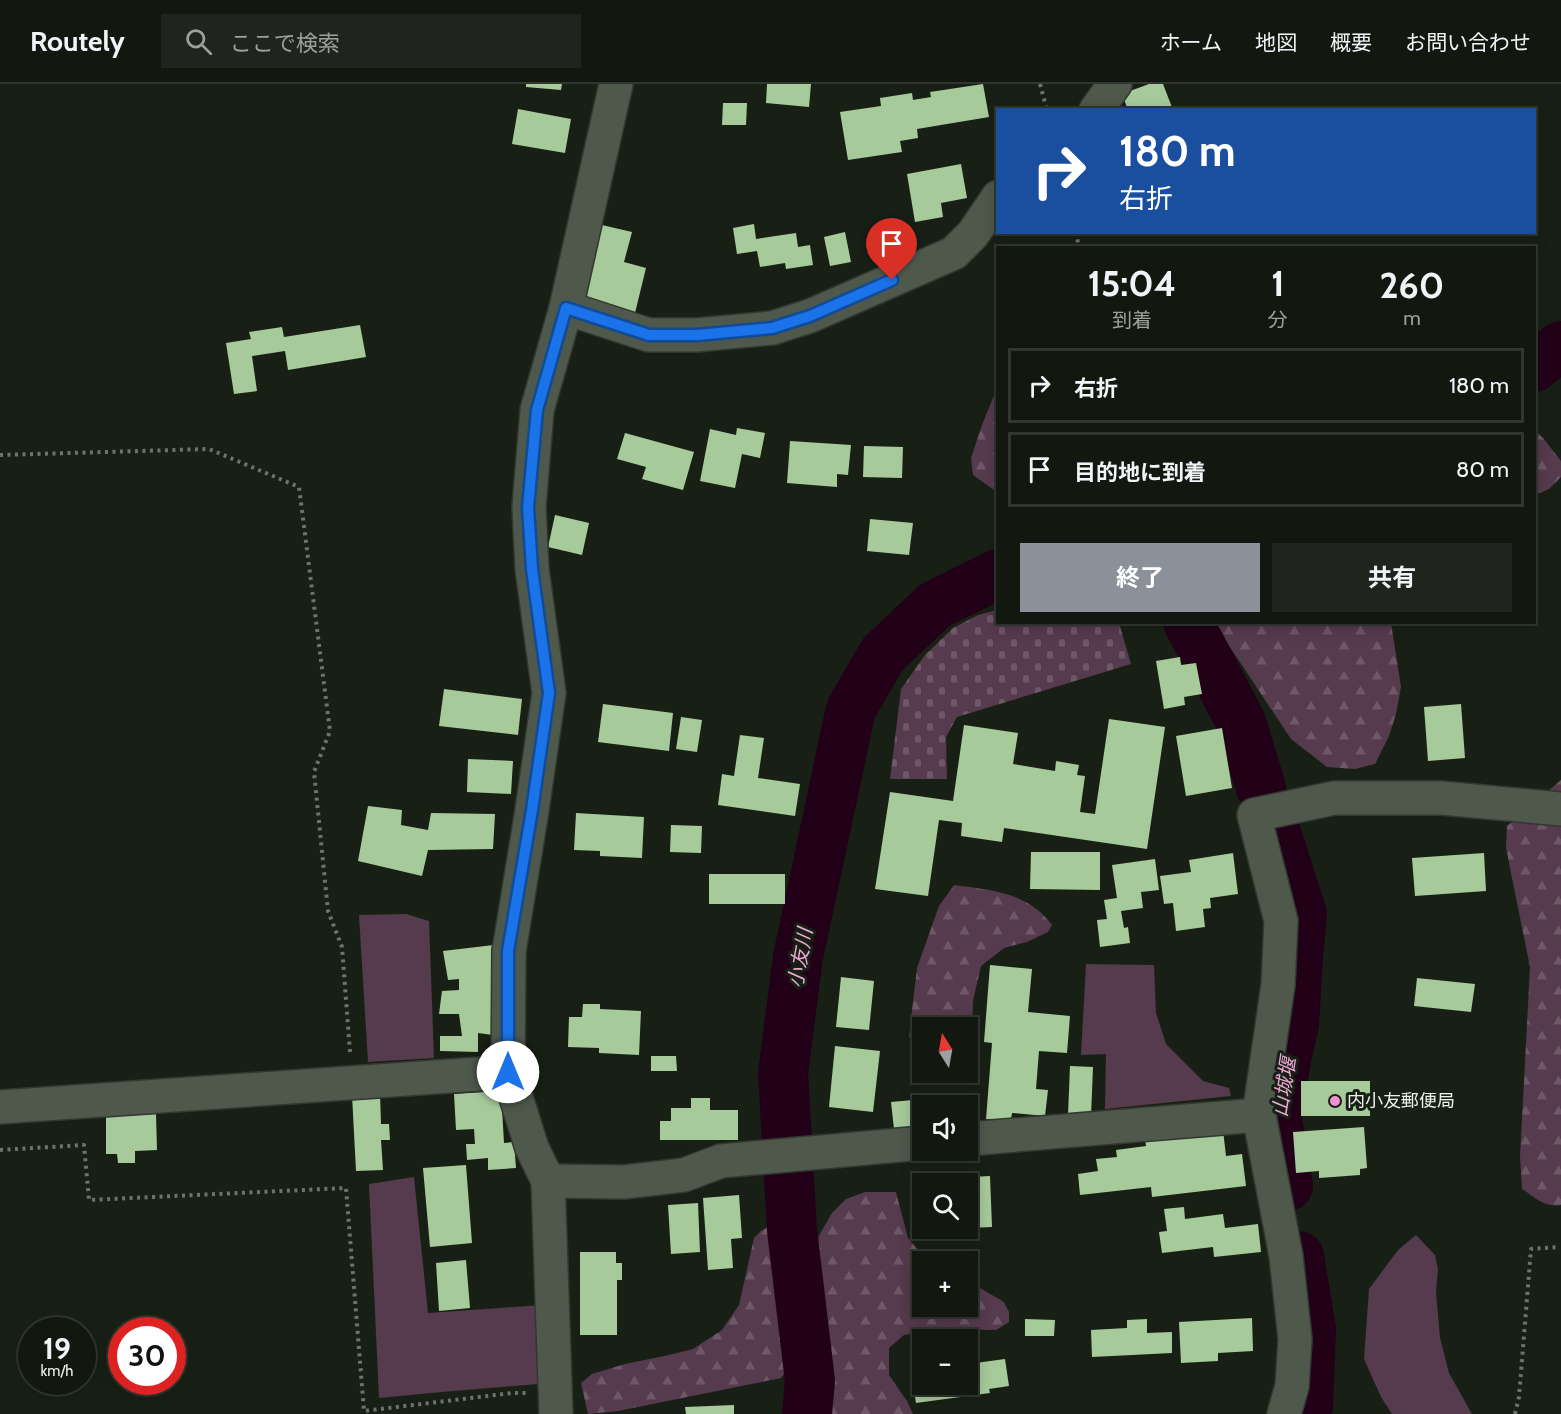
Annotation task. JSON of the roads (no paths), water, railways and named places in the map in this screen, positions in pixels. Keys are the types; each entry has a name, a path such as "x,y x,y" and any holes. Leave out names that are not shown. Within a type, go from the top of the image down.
{"street":[{"path":"556,1404 548,1181 532,1148 508,1072 508,951 549,693 532,569 528,507 537,410 566,308 616,84"},
{"path":"1097,108 1115,84"},
{"path":"566,308 649,335 697,335 772,328 810,316 954,253 973,234 996,200"},
{"path":"1284,1414 1292,1386 1295,1339 1286,1256 1259,1115 1278,985 1281,921 1254,815 1334,798 1442,798 1561,809"},
{"path":"0,1107 508,1072"},
{"path":"978,1138 1259,1115"},
{"path":"548,1181 624,1182 684,1175 721,1161 912,1144"}],"waterway":[{"name":"小友川","path":"1536,365 1561,346"},
{"name":"小友川","path":"807,1414 810,1381 792,1230 783,1073 798,957 851,709 883,654 935,605 996,575"},
{"name":"山城堰","path":"1189,624 1241,722 1261,788"},
{"name":"山城堰","path":"1276,833 1302,914 1294,1024 1277,1119 1288,1186"},
{"name":"山城堰","path":"1299,1256 1311,1329 1308,1407 1305,1414"}],"place":[{"name":"内小友郵便局","path":"1335,1101"}]}
